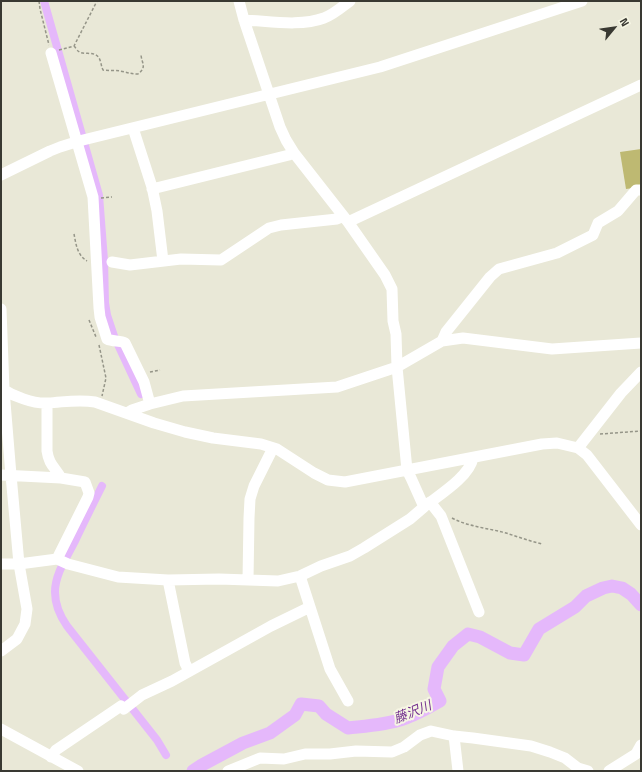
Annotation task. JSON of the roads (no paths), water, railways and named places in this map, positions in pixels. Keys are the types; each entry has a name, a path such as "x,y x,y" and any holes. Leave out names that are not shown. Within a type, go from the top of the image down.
{"street":[{"path":"240,1 244,20 280,127 286,140 294,153 385,275 392,289 397,367 407,470 427,505 441,516 479,612"},
{"path":"244,20 302,23 326,17 350,1"},
{"path":"1,175 60,147 380,67 582,1"},
{"path":"52,53 82,141 93,197 100,312 106,337 110,340 122,341 125,343 144,382 150,404"},
{"path":"112,262 130,266 186,259 221,260 269,228 337,219 345,220 641,85"},
{"path":"133,128 152,190 163,261"},
{"path":"152,190 289,156 294,153"},
{"path":"442,342 446,332 490,277 499,269 557,253 593,235 598,223 618,211 636,190 641,190"},
{"path":"1,310 6,475 27,609 25,624 17,639 1,651"},
{"path":"127,413 150,404 183,396 337,388 397,367 442,342 463,338 552,349 641,343"},
{"path":"578,448 622,393 641,372"},
{"path":"3,389 29,401 47,403 85,401 100,404 185,432 213,438 261,444 277,449 314,473 328,480 345,482 542,444 557,443 578,448 587,455 641,525"},
{"path":"47,403 47,451 49,462 61,478"},
{"path":"248,580 250,499 254,486 273,448"},
{"path":"1,564 62,561 118,577 168,580 219,579 278,581 300,576 321,566 350,556 410,519 459,479 469,467 472,462 472,458"},
{"path":"6,475 61,478 85,482 89,493 88,497 62,561"},
{"path":"300,576 328,664 348,701"},
{"path":"168,580 185,663 189,671"},
{"path":"51,757 56,750 121,706 124,709 142,695 172,681 271,626 310,607"},
{"path":"1,729 78,771"},
{"path":"228,771 260,758 284,759 305,754 330,754 356,751 392,752 404,747 420,735 430,731 454,736 531,746 565,758 578,768 588,771"},
{"path":"454,736 458,771"},
{"path":"609,771 639,752"}],"waterway":[{"path":"44,1 99,195 107,315 114,336 141,394"},
{"path":"102,486 59,572 55,592 57,606 67,626 157,740 166,755"},
{"name":"藤沢川","path":"193,771 243,743 270,733 295,715 301,704 319,706 326,714 348,728 389,723 422,711 440,701 434,689 438,667 453,646 468,634 480,637 510,653 524,655 539,629 575,607 586,596 603,588 612,586 622,588 631,594 641,605"}]}
